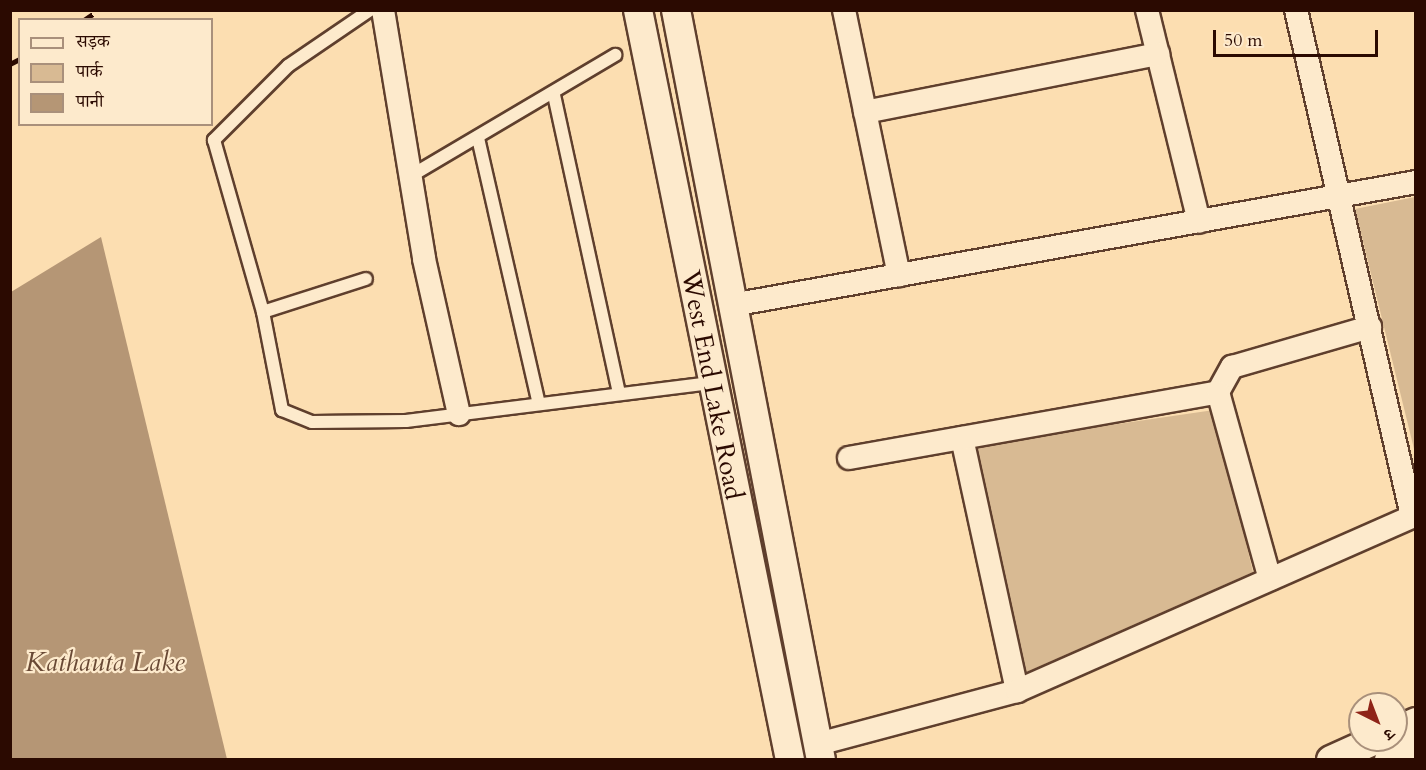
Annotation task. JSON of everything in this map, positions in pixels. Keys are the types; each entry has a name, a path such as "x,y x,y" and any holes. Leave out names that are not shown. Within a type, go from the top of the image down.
{"street":[{"path":"383,10 424,259 459,414"},
{"name":"West End Lake Road","path":"638,10 711,383 790,759"},
{"name":"West End Lake Road","path":"676,10 819,752"},
{"path":"844,10 898,275"},
{"path":"1147,10 1199,222"},
{"path":"819,752 1017,691 1414,516 1296,10"},
{"path":"865,112 1158,54"},
{"path":"732,305 1416,182"},
{"path":"1270,579 1218,392 1232,367 1370,327"},
{"path":"849,458 1218,392"},
{"path":"962,438 1017,691"},
{"path":"1389,759 1416,748"},
{"path":"1331,759 1348,752"}],"lane":[{"path":"370,10 288,66 214,140 263,312 282,410 312,422 459,414 711,383"},
{"path":"414,174 554,95 615,55"},
{"path":"554,95 619,394"},
{"path":"478,138 539,404"},
{"path":"263,312 366,279"}],"green space":[{"path":"1416,197 1415,453 1355,209"},
{"path":"1214,410 1253,572 1024,673 972,445"}],"water":[{"name":"Kathauta Lake","path":"101,237 227,759 11,759 11,292"}],"railway":[{"path":"87,18 99,10"},
{"path":"10,64 18,60"}]}
